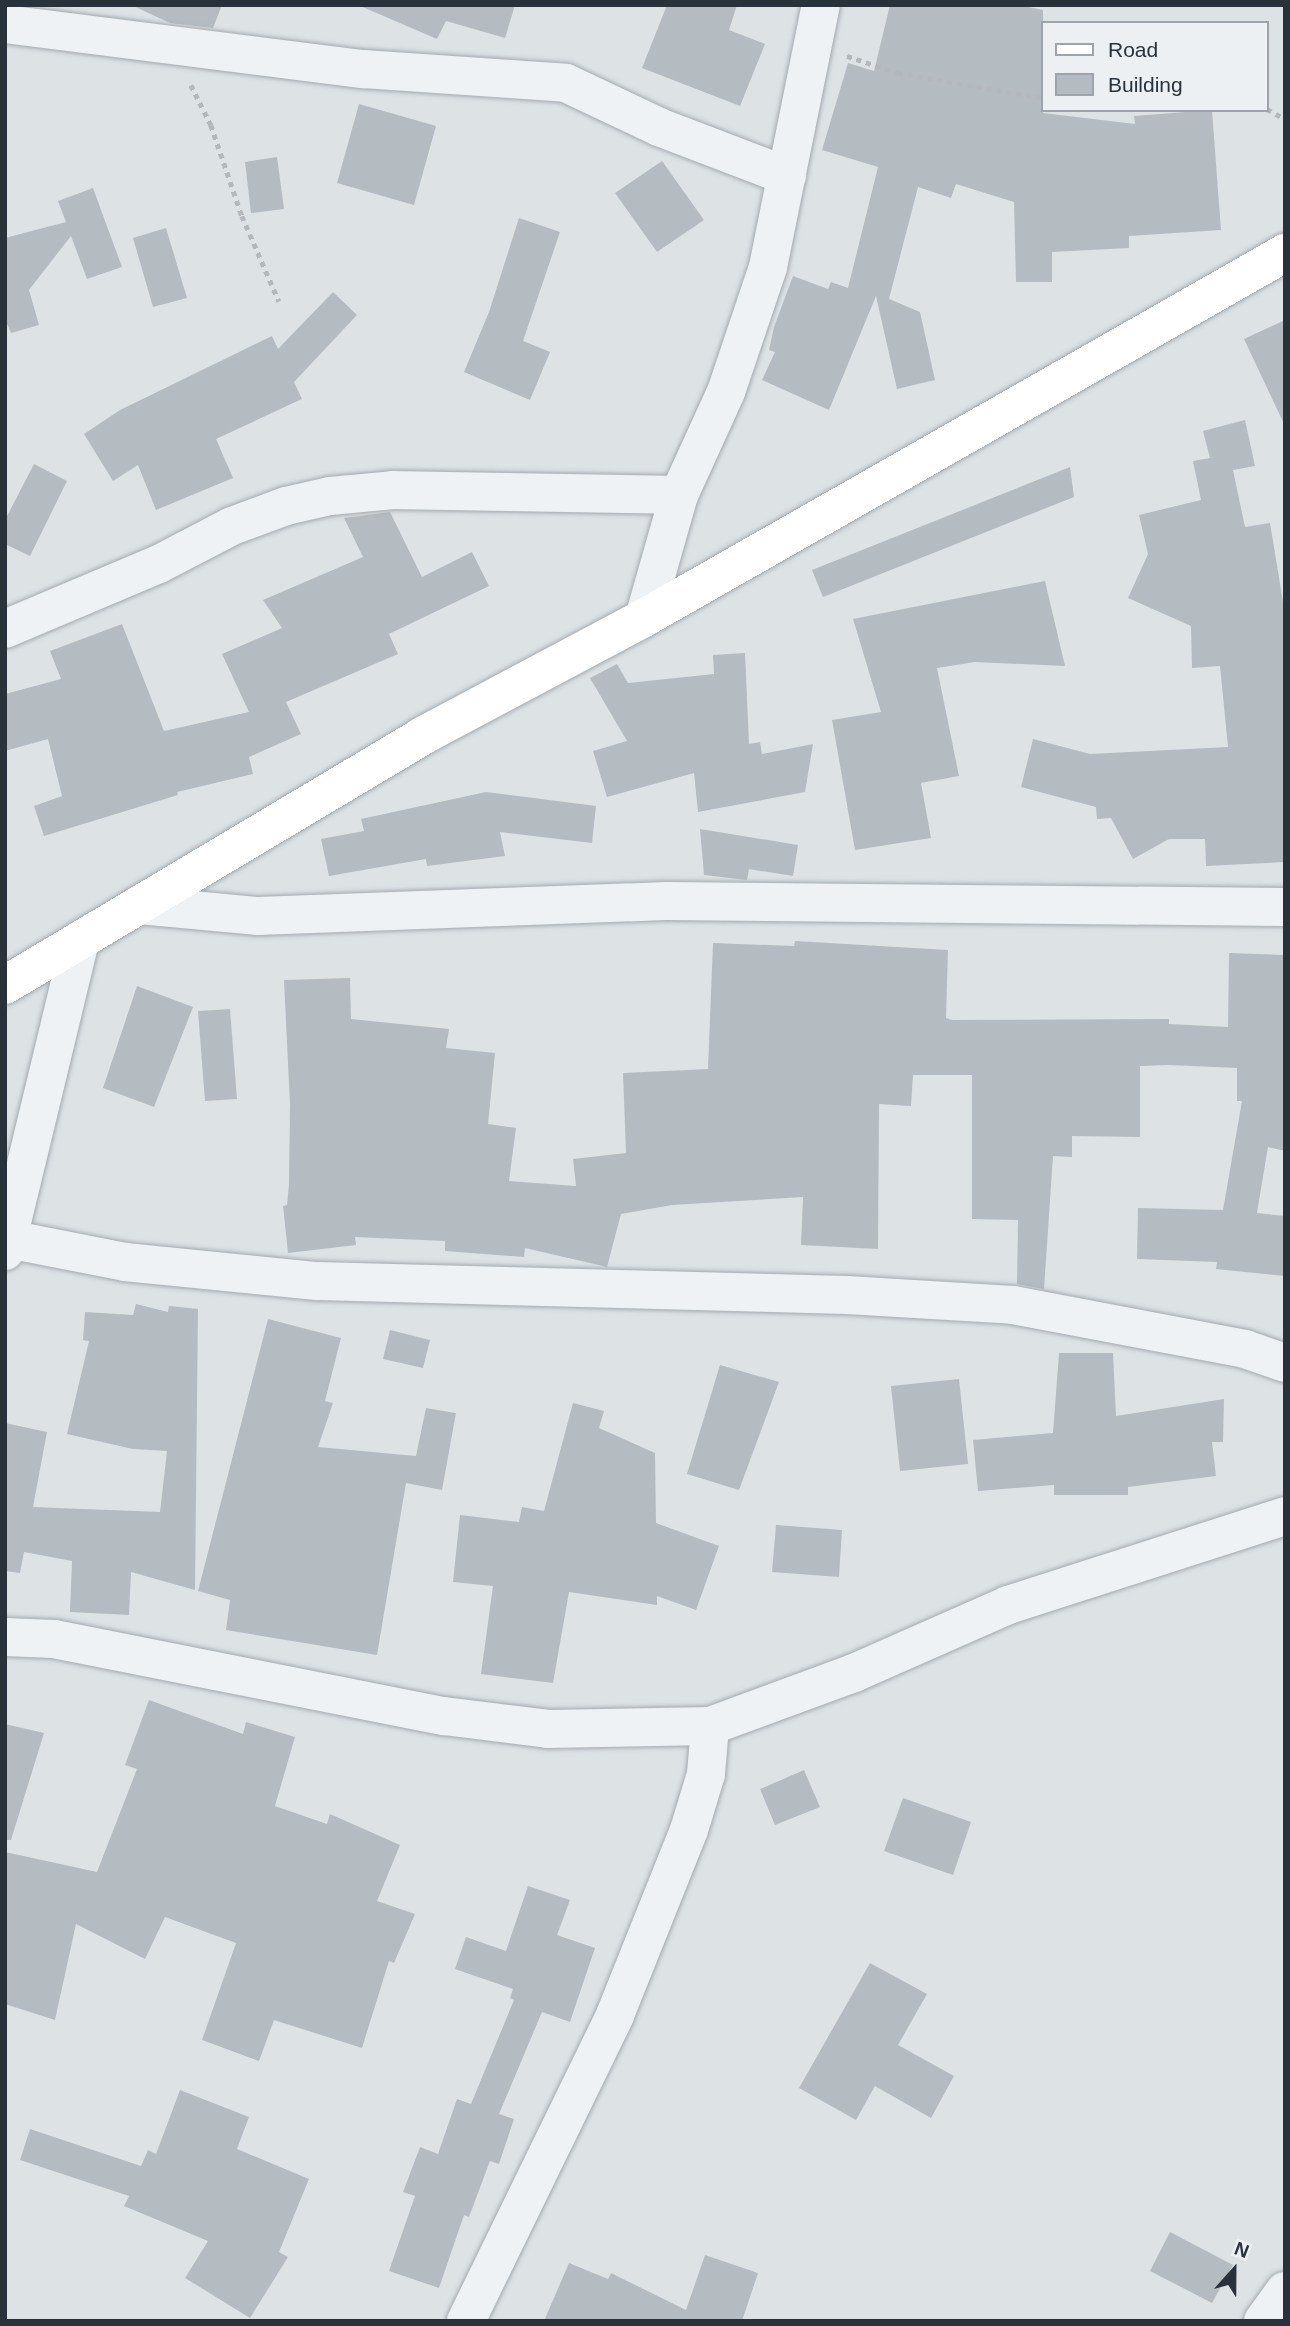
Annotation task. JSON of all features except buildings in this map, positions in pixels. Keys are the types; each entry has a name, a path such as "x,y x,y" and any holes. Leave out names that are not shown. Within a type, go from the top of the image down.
{"main road":[{"path":"5,985 422,736 644,618 1285,253"}],"street":[{"path":"644,618 679,495 739,356 768,267 821,5"},
{"path":"5,24 363,69 566,83 659,127 786,176"},
{"path":"5,629 159,564 232,526 286,506 330,496 393,489 679,495"},
{"path":"139,905 258,916 666,901 1285,907"},
{"path":"80,940 7,1245 125,1262 317,1281 847,1295 1013,1305 1245,1349 1285,1363"},
{"path":"5,1636 54,1639 444,1716 548,1729 710,1726 854,1673 1008,1605 1285,1516"},
{"path":"466,2321 615,2015 689,1830 706,1774 710,1726"},
{"path":"1263,2321 1285,2291"}],"path":[{"path":"170,44 211,125 242,215 279,301"},
{"path":"813,45 898,73 1042,98"},
{"path":"1269,110 1285,119"}]}
